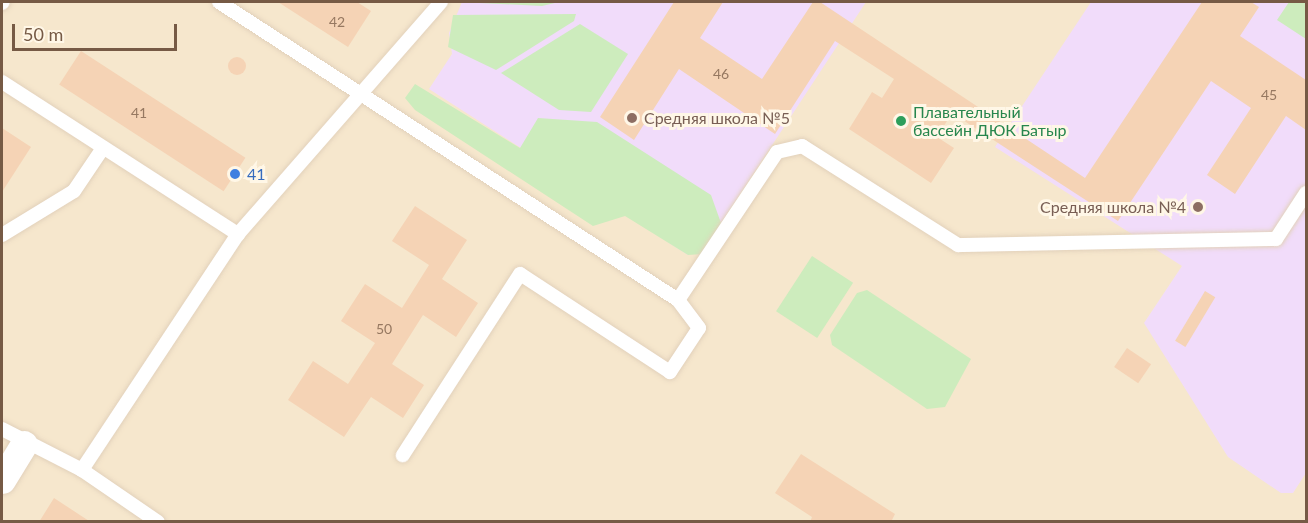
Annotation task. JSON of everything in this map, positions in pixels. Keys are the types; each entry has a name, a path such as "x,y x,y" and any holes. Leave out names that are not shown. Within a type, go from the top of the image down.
{"street":[{"path":"2,480 24,444"}],"lane":[{"path":"219,2 678,300 699,328 670,372 520,274 403,455"},
{"path":"82,470 238,234 362,96 441,2"},
{"path":"2,82 238,234"},
{"path":"678,300 777,152 802,146 940,237 968,246 1276,239 1306,193"},
{"path":"2,236 74,191 103,148"},
{"path":"2,429 24,444 82,470 158,522"}],"shaded area":[{"path":"2,2 1306,2 1306,521 2,521"},
{"name":"Средняя школа №5","path":"462,2 866,2 721,223 688,255 429,89 452,54 449,33"},
{"name":"Средняя школа №4","path":"1091,2 1306,2 1306,473 1293,493 1281,493 1228,457 1144,323 1182,266 995,147"}],"green space":[{"path":"459,2 559,2 542,6"},
{"path":"1289,2 1306,2 1306,39 1277,20"},
{"path":"576,14 574,21 496,70 448,47 453,15"},
{"path":"580,24 628,54 591,112 559,110 501,73"},
{"path":"415,84 520,148 538,118 597,122 711,195 721,223 702,254 688,255 625,216 593,226 415,110 405,98"},
{"path":"812,256 853,283 817,338 776,311"},
{"path":"867,290 971,359 945,407 927,409 832,345 830,335 857,293"}],"building":[{"path":"278,2 357,2 371,11 348,47"},
{"path":"674,2 723,2 700,38 762,79 813,2 820,2 1085,178 1202,2 1251,2 1259,7 1240,36 1306,80 1306,130 1286,116 1235,194 1207,175 1251,108 1211,81 1118,221 952,113 937,137 954,148 931,183 849,129 872,92 882,98 894,79 835,41 775,134 679,69 634,140 600,117"},
{"path":"81,51 245,158 224,191 59,85"},
{"path":"237,57 243,60 246,66 243,72 237,75 231,72 228,66 231,60"},
{"path":"2,128 31,147 2,192"},
{"path":"415,206 467,240 442,279 478,303 456,337 423,315 392,364 424,385 403,418 371,397 344,437 288,400 313,361 348,384 375,343 341,321 365,284 402,308 429,265 392,241"},
{"path":"1205,291 1215,297 1185,347 1175,341"},
{"path":"1127,348 1151,364 1138,383 1114,367"},
{"path":"801,454 895,514 891,522 810,522 812,517 775,493"},
{"path":"54,498 86,519 91,522 39,522"}],"place":[{"name":"Средняя школа №5","path":"632,118"},
{"name":"Плавательный бассейн ДЮК Батыр","path":"901,121"},
{"name":"41","path":"235,174"},
{"name":"Средняя школа №4","path":"1198,207"}]}
